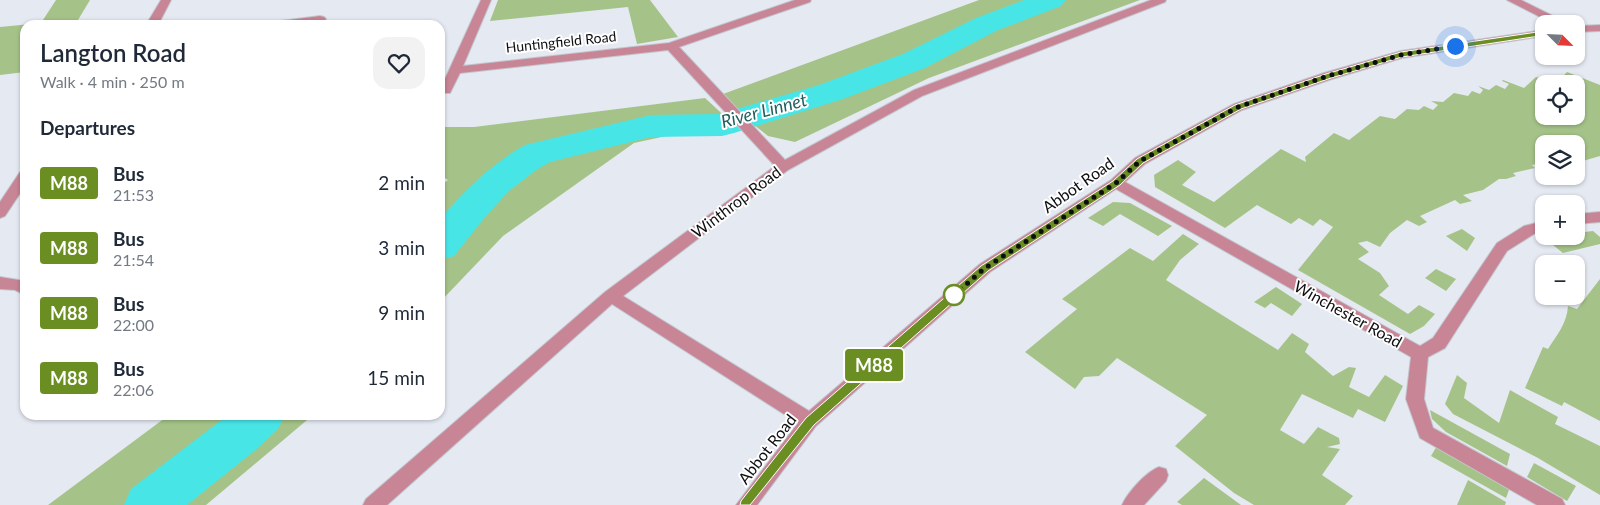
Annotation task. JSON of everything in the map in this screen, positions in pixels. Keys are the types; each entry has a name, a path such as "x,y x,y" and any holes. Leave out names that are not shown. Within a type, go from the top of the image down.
{"street":[{"path":"155,20 166,0"},
{"path":"446,90 486,0"},
{"name":"Huntingfield Road","path":"456,70 671,46 806,0"},
{"name":"Winthrop Road","path":"373,505 611,296 783,167 918,93 1161,0"},
{"path":"1512,0 1544,15"},
{"path":"312,20 320,19"},
{"path":"1585,29 1600,28"},
{"name":"Abbot Road","path":"746,505 810,421 985,268 1116,183 1140,161 1238,107 1328,76 1401,55 1535,34"},
{"path":"671,46 783,167"},
{"path":"0,213 20,183"},
{"name":"Winchester Road","path":"1116,183 1420,354 1439,343 1502,247 1529,230 1535,228"},
{"path":"1585,218 1600,217"},
{"path":"0,283 20,286"},
{"path":"611,296 810,421"},
{"path":"1420,354 1415,399 1426,433 1555,505"},
{"path":"1132,505 1159,475"}],"green space":[{"path":"56,0 90,0 78,20 43,20"},
{"path":"498,0 650,0 678,37 637,44 628,7 490,21"},
{"path":"979,0 1140,0 929,78 795,142 768,136 744,117 723,94"},
{"path":"20,25 20,73 0,75 0,27"},
{"path":"1567,72 1575,75 1564,75"},
{"path":"1535,78 1535,125 1585,125 1585,79 1600,85 1600,156 1585,160 1585,135 1535,135 1535,164 1532,165 1535,168 1513,173 1516,176 1499,179 1483,190 1463,195 1472,201 1460,204 1455,200 1420,216 1427,222 1419,226 1407,220 1390,233 1380,247 1367,241 1358,243 1369,252 1358,259 1380,273 1389,286 1379,295 1408,314 1419,305 1435,314 1424,326 1410,334 1298,270 1333,227 1320,219 1313,226 1299,218 1291,224 1257,205 1225,228 1155,187 1154,175 1178,160 1196,172 1182,185 1214,202 1281,149 1306,162 1305,157 1334,133 1349,140 1380,116 1395,119 1407,109 1419,110 1424,106 1433,110 1438,105 1431,101 1443,102 1454,93 1468,96 1472,91 1480,94 1483,90 1478,86 1489,90 1496,85 1505,89 1509,84 1503,80 1524,88"},
{"path":"705,98 731,122 634,143 503,236 445,297 445,182 448,180 445,178 445,127 474,127"},
{"path":"1113,202 1130,203 1172,226 1158,236 1120,214 1103,226 1088,218"},
{"path":"1462,229 1475,238 1467,251 1446,236"},
{"path":"1593,231 1600,237 1600,244 1563,253 1553,245 1585,245 1585,232"},
{"path":"1183,234 1199,244 1180,260 1166,280 1278,350 1292,333 1309,344 1305,352 1333,376 1349,367 1356,368 1349,387 1369,397 1385,375 1403,386 1385,422 1358,409 1353,418 1302,394 1280,430 1304,444 1318,427 1339,438 1340,444 1327,447 1340,449 1322,475 1353,496 1345,505 1254,505 1234,493 1175,446 1207,415 1117,358 1099,376 1084,377 1075,389 1025,352 1077,309 1062,299 1130,248 1153,261"},
{"path":"1436,269 1456,279 1446,291 1425,278"},
{"path":"1600,279 1600,421 1564,402 1562,406 1525,388 1543,347 1548,349 1561,329 1566,318 1568,306 1577,309 1580,305 1585,305 1585,299"},
{"path":"1276,287 1302,304 1292,316 1271,303 1265,308 1254,302"},
{"path":"1457,375 1467,383 1464,398 1499,423 1510,390 1558,417 1555,424 1600,446 1600,495 1538,458 1453,414 1445,404"},
{"path":"1430,410 1510,454 1507,466 1446,432 1432,419"},
{"path":"162,420 307,420 206,505 48,505"},
{"path":"1438,444 1510,487 1506,498 1431,456"},
{"path":"1534,463 1576,486 1567,501 1527,477"},
{"path":"1204,478 1241,505 1182,505 1177,502"},
{"path":"1468,480 1506,502 1505,505 1457,505"}],"waterway":[{"name":"River Linnet","path":"445,240 496,182 523,161 538,153 651,126 722,125 831,92 914,61 987,24 1051,0"},
{"name":"River Linnet","path":"149,505 255,420"}],"bus line":[{"name":"M88","path":"746,505 810,421 985,268 1116,183 1140,161 1238,107 1328,76 1401,55 1535,34"}],"route":[{"path":"954,295 985,268 1116,183 1140,161 1238,107 1328,76 1401,55 1455,46"}]}
